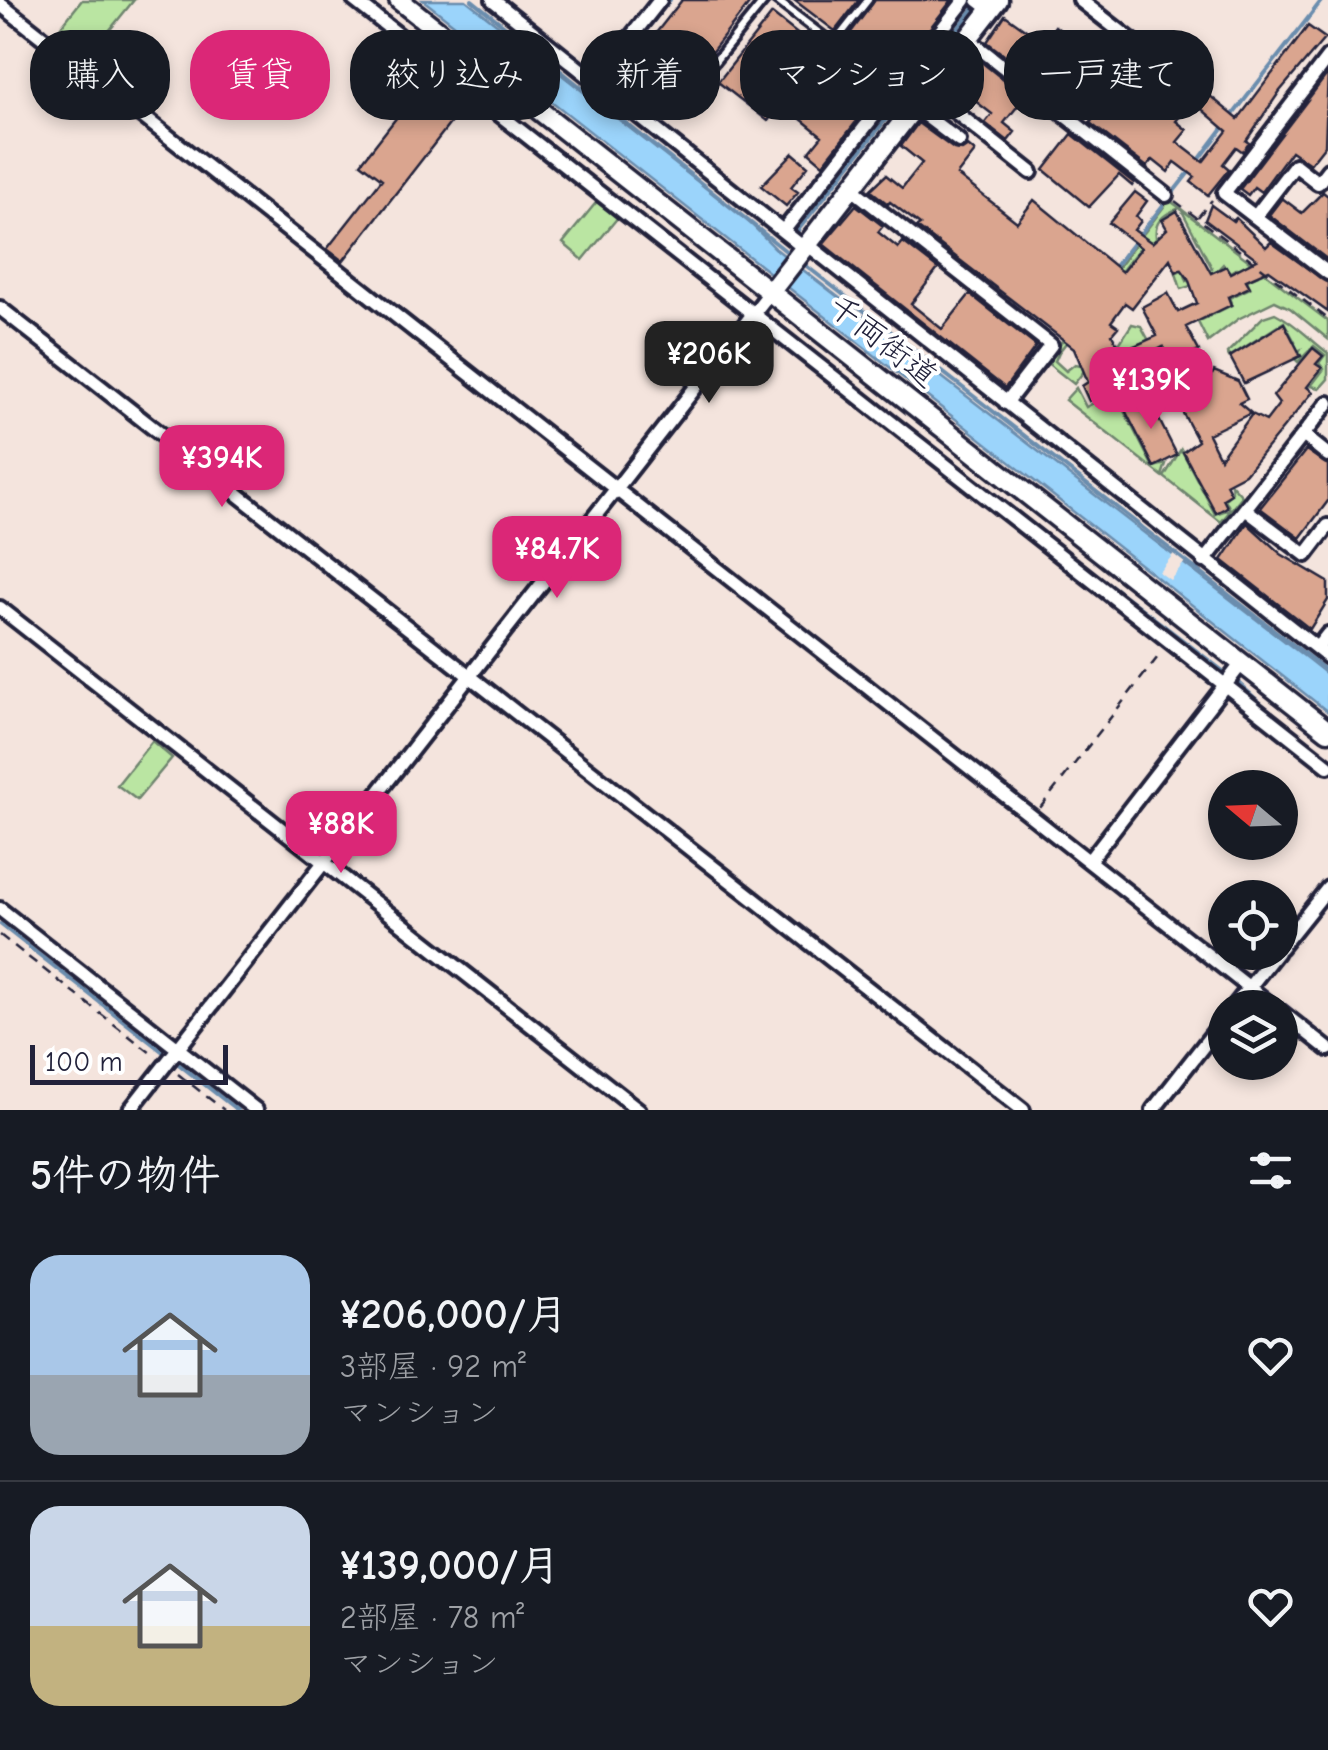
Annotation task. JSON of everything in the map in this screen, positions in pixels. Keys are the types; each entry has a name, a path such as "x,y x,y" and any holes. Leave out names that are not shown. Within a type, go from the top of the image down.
{"street":[{"path":"354,0 403,30"},
{"name":"千両街道","path":"399,0 419,30"},
{"path":"493,0 580,68"},
{"path":"636,30 660,0"},
{"path":"784,230 964,0"},
{"path":"1080,0 1118,30"},
{"path":"972,30 987,3"},
{"path":"0,4 613,494 1032,816 1247,990 1262,970"},
{"path":"984,51 1169,196"},
{"path":"1328,57 1224,192 1328,273"},
{"path":"523,120 579,176 692,266 932,439 1085,560 1171,640 1232,676 1328,766"},
{"name":"千両街道","path":"525,120 596,154 711,244 775,287 932,439 1232,676 1328,731"},
{"path":"645,120 784,230 803,250 1006,403 1322,653 1328,634"},
{"path":"130,1110 904,120"},
{"path":"931,120 959,141"},
{"path":"966,120 1031,172"},
{"path":"579,176 596,154"},
{"path":"1256,217 1296,165 1318,182 1328,170"},
{"path":"851,188 1051,345 1006,403"},
{"path":"692,266 711,244"},
{"path":"0,308 1023,1110"},
{"path":"1204,561 1328,403"},
{"path":"1302,436 1328,455"},
{"path":"1245,508 1306,555 1327,530"},
{"path":"0,608 639,1110"},
{"path":"1089,861 1232,676"},
{"path":"1298,925 1328,888"},
{"path":"0,909 172,1058 256,1110"},
{"path":"1298,1025 1328,1049"},
{"path":"1153,1110 1208,1040"}],"lane":[{"path":"720,55 765,0"},
{"path":"776,0 815,30"},
{"path":"844,30 868,0"}],"path":[{"path":"1197,218 1216,194 1224,192"},
{"path":"1169,196 1328,319"},
{"path":"1032,816 1171,640"},
{"path":"0,936 172,1058 224,1110"}],"green space":[{"path":"82,0 134,0 110,30 58,30"},
{"path":"599,199 619,216 583,260 563,243"},
{"path":"1169,200 1180,208 1160,221 1157,243 1148,241 1141,246 1059,352 1055,361 1066,371 1075,364 1088,366 1074,384 1046,362"},
{"path":"1181,209 1328,321 1328,339 1290,308 1275,301 1238,319 1208,342 1198,322 1232,305 1229,298 1250,288 1247,280 1256,276 1237,268 1230,272 1223,264 1207,281 1181,289 1176,273 1183,269 1187,281 1212,268"},
{"path":"1275,313 1328,353 1328,379 1320,388 1311,386 1324,369 1319,363 1325,355 1314,346 1298,362 1295,359 1300,350 1290,355 1286,348 1295,342 1284,322 1229,357 1227,353 1263,317"},
{"path":"1132,324 1141,326 1164,368 1147,383 1133,372 1143,368 1140,360 1149,355 1142,343 1123,350 1119,344"},
{"path":"1133,379 1135,394 1122,407 1153,467 1166,464 1162,476 1065,400 1076,388 1086,407"},
{"path":"1181,449 1215,514 1230,509 1225,499 1232,492 1231,484 1242,496 1221,522 1164,477"},
{"path":"152,741 172,758 137,800 117,785"}],"water":[{"path":"423,0 466,0 504,30 461,30"},
{"path":"560,74 580,89 580,120 619,120 747,220 776,249 1328,675 1328,712 560,108"}],"pier":[{"path":"1176,551 1328,669 1328,674 1185,562 1170,580 1159,572"}],"building":[{"path":"682,0 752,0 720,41 720,30 658,30"},
{"path":"794,0 859,0 834,30"},
{"path":"875,0 952,0 928,30 853,30"},
{"path":"772,14 792,30 759,30"},
{"path":"1005,15 1026,30 1004,30 1004,55 987,42"},
{"path":"1308,26 1325,38 1280,91 1246,141 1249,143 1243,152 1236,147 1223,164 1229,169 1208,195 1191,182 1195,177 1175,162 1168,172 1153,160 1147,167 1090,123 1177,120 1187,130 1177,142 1203,162 1227,131 1214,120 1214,99 1238,119"},
{"path":"740,54 740,99 720,79"},
{"path":"984,64 1004,80 1004,123 1015,132 1008,141 985,123 992,114 984,108"},
{"path":"1328,73 1325,145 1310,164 1291,151 1261,192 1254,187 1248,195 1240,189"},
{"path":"395,120 453,120 343,261 327,249 382,179 361,163"},
{"path":"802,120 858,120 823,164 809,152 822,136"},
{"path":"918,123 954,149 968,146 975,152 957,175 1017,222 1034,200 1122,272 1141,248 1109,223 1135,192 1147,201 1136,216 1141,221 1134,230 1152,243 1167,229 1162,220 1177,211 1211,273 1226,266 1230,273 1257,259 1205,220 1211,205 1233,221 1236,218 1266,247 1271,242 1328,283 1328,312 1269,270 1246,280 1250,287 1228,297 1231,305 1186,327 1199,351 1176,361 1171,351 1166,354 1163,347 1138,360 1141,366 1119,377 1123,384 1089,401 1082,386 1088,382 1074,348 870,190 886,175 902,188 922,163 901,146","holes":["1170,259 1176,272 1181,269 1188,278 1197,303 1178,312 1168,293 1142,307 1157,336 1121,352 1112,334 1118,327 1111,322 1125,303 1132,308"]},
{"path":"1072,134 1134,183 1132,186 1119,175 1089,207 1044,170"},
{"path":"793,153 808,166 791,187 798,192 786,206 761,186"},
{"path":"1323,192 1328,196 1328,260 1269,215 1282,198 1302,213"},
{"path":"856,205 883,226 878,232 898,248 903,242 938,269 911,304 942,329 970,294 1036,346 1005,388 823,244"},
{"path":"1284,323 1301,356 1244,383 1230,357"},
{"path":"1313,348 1323,356 1316,364 1322,368 1307,387 1313,392 1245,474 1226,484 1231,494 1223,499 1227,507 1216,513 1183,452 1198,441 1166,391 1200,375 1206,387 1214,371 1238,381 1247,399 1239,403 1251,413 1208,434 1220,458 1252,414 1266,421 1279,404 1273,396"},
{"path":"1148,398 1177,455 1154,467 1124,408"},
{"path":"1306,450 1328,465 1328,501 1300,538 1260,508"},
{"path":"1247,523 1281,554 1328,582 1328,600 1310,629 1222,560"}],"waterway":[{"path":"364,0 575,165"},
{"path":"472,0 792,256"},
{"path":"646,30 670,0"},
{"path":"1232,116 1322,0"},
{"path":"795,234 978,3"},
{"path":"0,13 979,783"},
{"path":"1199,160 1226,124"},
{"path":"1112,270 1190,171"},
{"path":"800,261 1328,672"},
{"path":"919,437 938,452"},
{"path":"1001,501 1236,681 1285,725"},
{"path":"731,889 1012,1110"},
{"path":"0,924 237,1110"}]}
